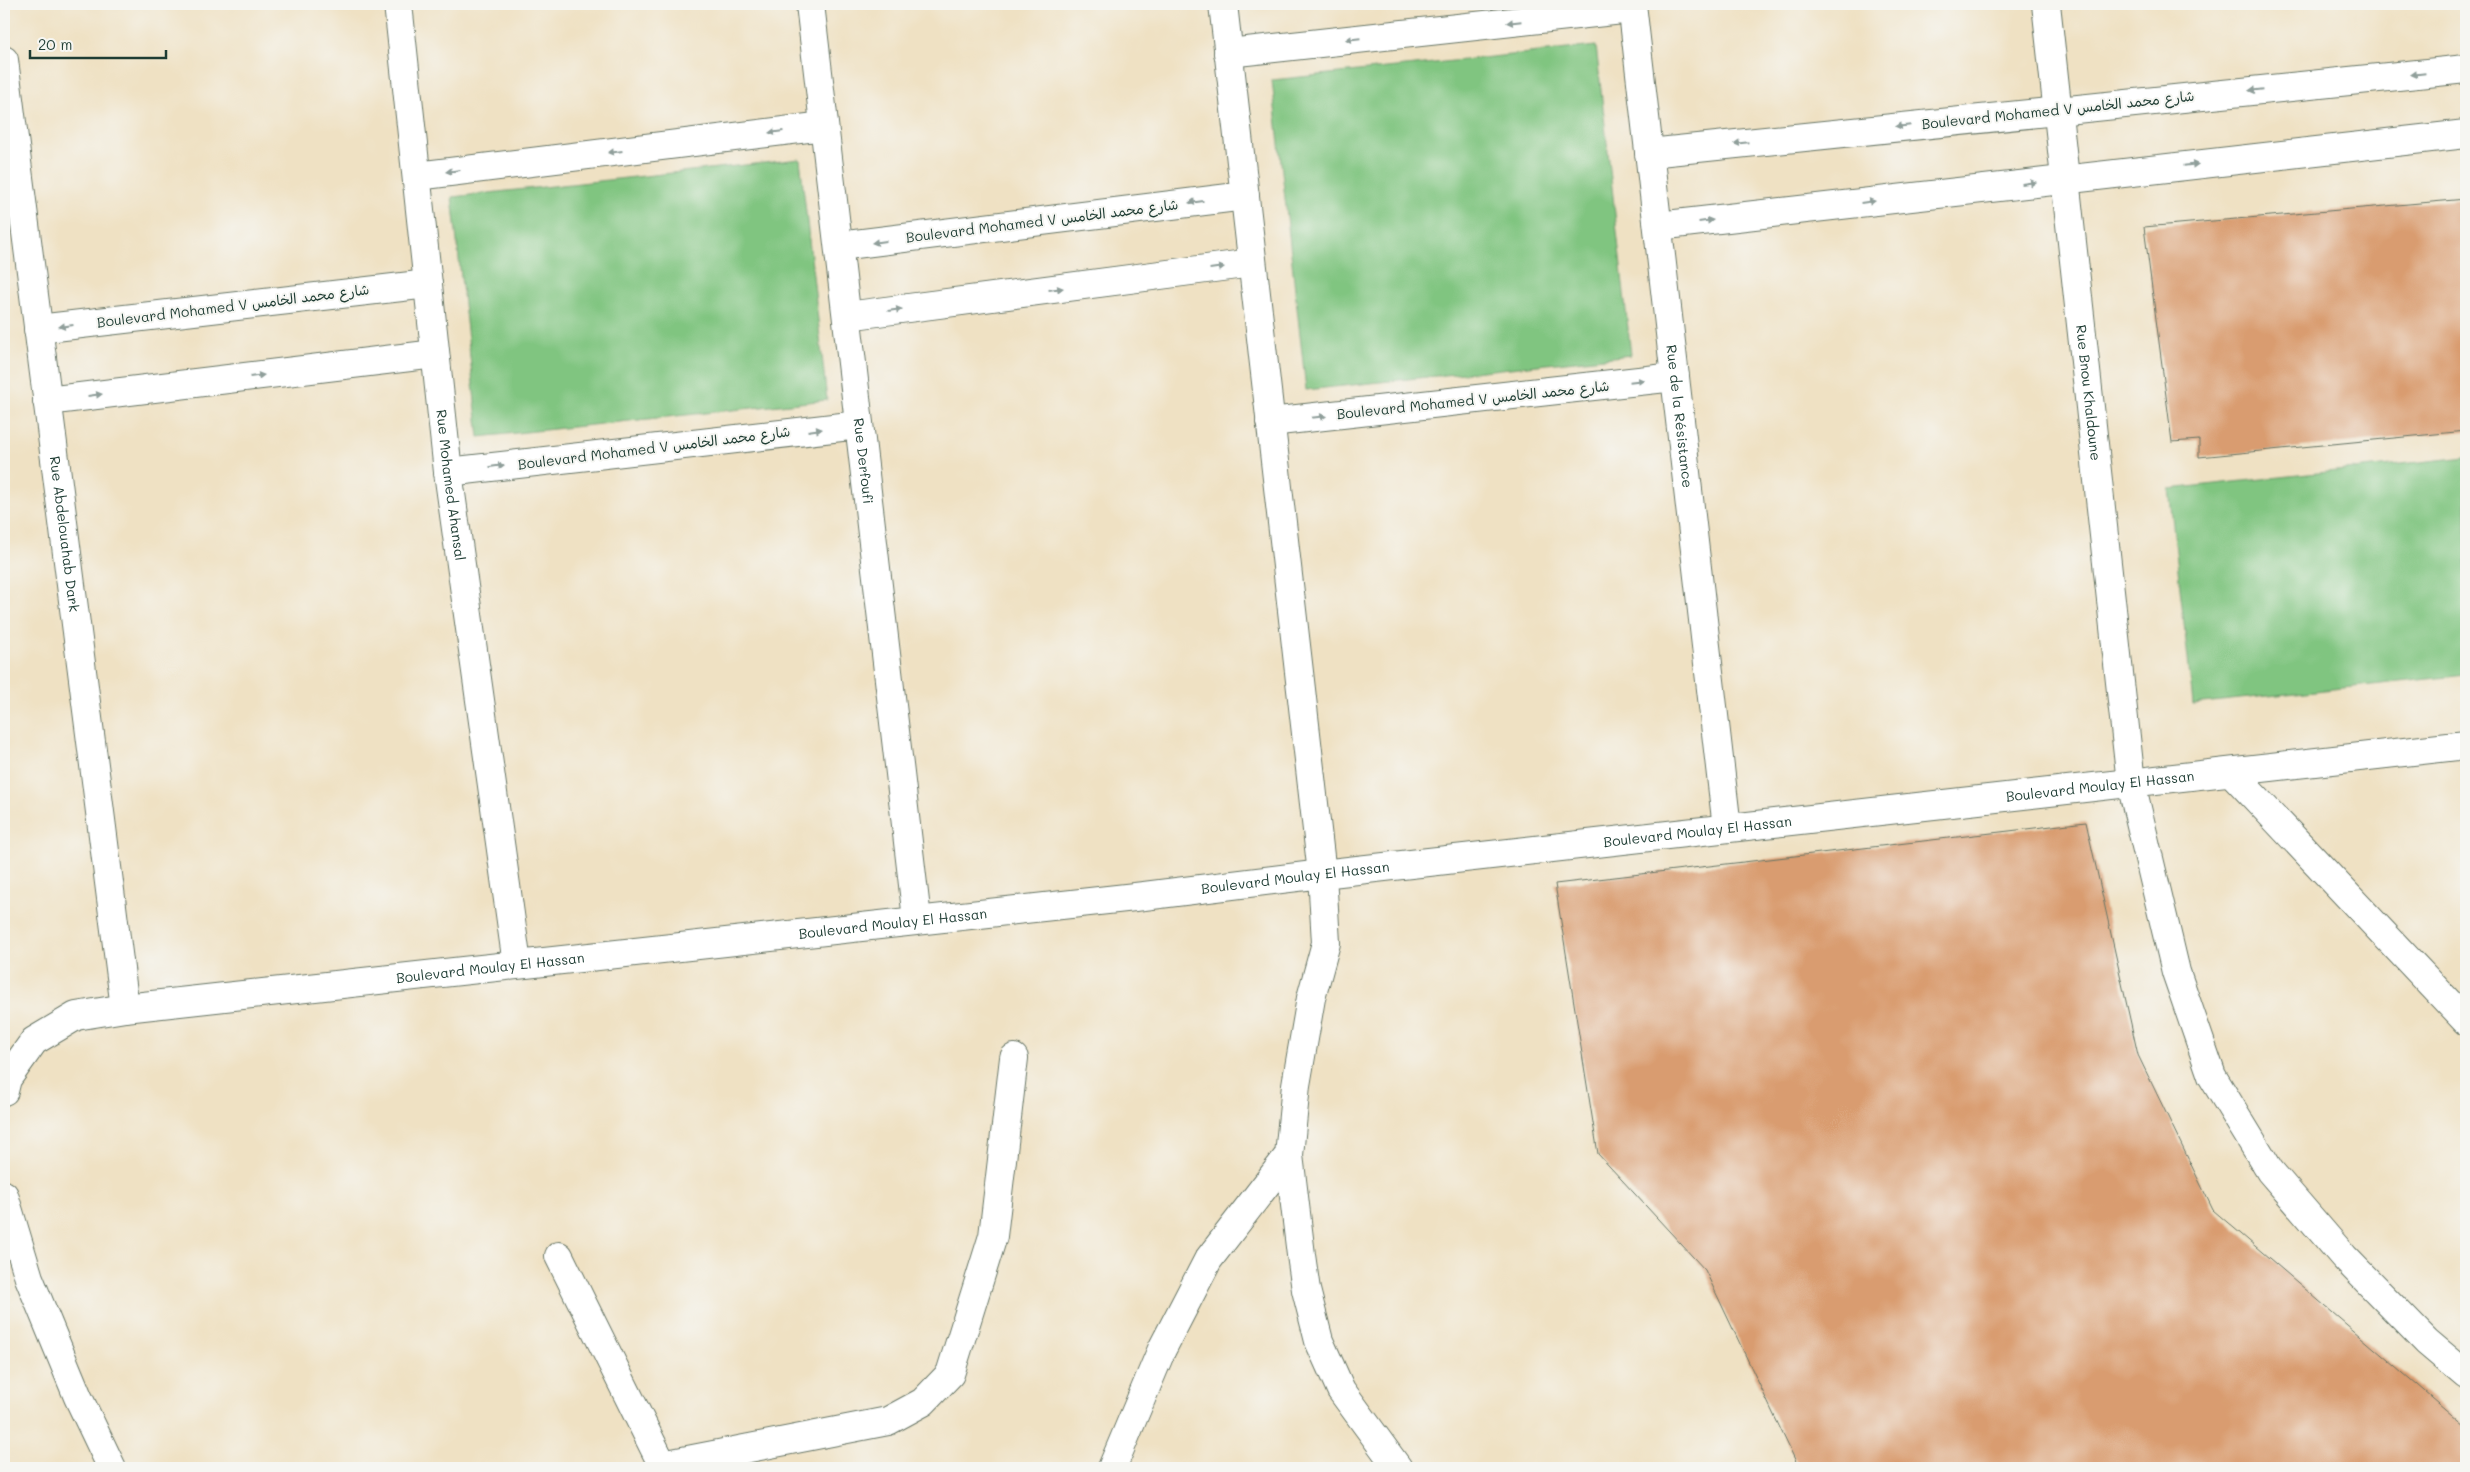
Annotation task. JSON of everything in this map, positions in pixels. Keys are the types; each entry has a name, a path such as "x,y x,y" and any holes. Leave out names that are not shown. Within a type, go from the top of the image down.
{"street":[{"name":"Rue Mohamed Ahansal","path":"398,4 448,472 516,964"},
{"name":"Rue Derfoufi","path":"810,4 917,919"},
{"path":"1223,4 1322,874 1326,943 1310,998 1296,1085 1290,1155 1301,1255 1319,1341 1341,1390 1398,1468"},
{"name":"Rue Bnou Khaldoune","path":"2046,4 2131,783 2176,972 2212,1076 2276,1178 2344,1257 2427,1342 2466,1375"},
{"path":"1228,53 1632,6"},
{"name":"Rue de la Résistance","path":"1632,6 1727,828"},
{"name":"Rue Abdelouahab Dark","path":"4,60 125,1008"},
{"name":"Boulevard Mohamed V شارع محمد الخامس","path":"1649,152 2466,69"},
{"path":"416,176 824,126"},
{"path":"1658,226 2466,134"},
{"name":"Boulevard Mohamed V شارع محمد الخامس","path":"839,246 1245,196"},
{"path":"847,316 1252,263"},
{"name":"Boulevard Mohamed V شارع محمد الخامس","path":"38,329 428,284"},
{"path":"47,401 435,354"},
{"name":"Boulevard Mohamed V شارع محمد الخامس","path":"1270,422 1675,377"},
{"name":"Boulevard Mohamed V شارع محمد الخامس","path":"448,472 859,425"},
{"name":"Boulevard Moulay El Hassan","path":"4,1091 8,1079 34,1041 76,1016 125,1008 917,919 1144,896 1727,828 2466,746"},
{"path":"2231,772 2466,1022"},
{"path":"559,1256 663,1467 888,1421 923,1402 950,1374 993,1236 1014,1058"},
{"path":"1112,1468 1162,1349 1208,1260 1290,1155"},
{"path":"4,1195 29,1278 78,1397 112,1468"}],"green space":[{"path":"1596,46 1631,355 1306,390 1272,80"},
{"path":"800,159 827,400 479,437 452,197"},
{"path":"2466,457 2466,675 2193,704 2169,489"}],"building":[{"path":"2466,199 2466,431 2199,457 2199,440 2172,442 2144,227"},
{"path":"2086,822 2138,1055 2213,1210 2466,1427 2466,1468 1799,1468 1705,1270 1598,1154 1555,884"}]}
